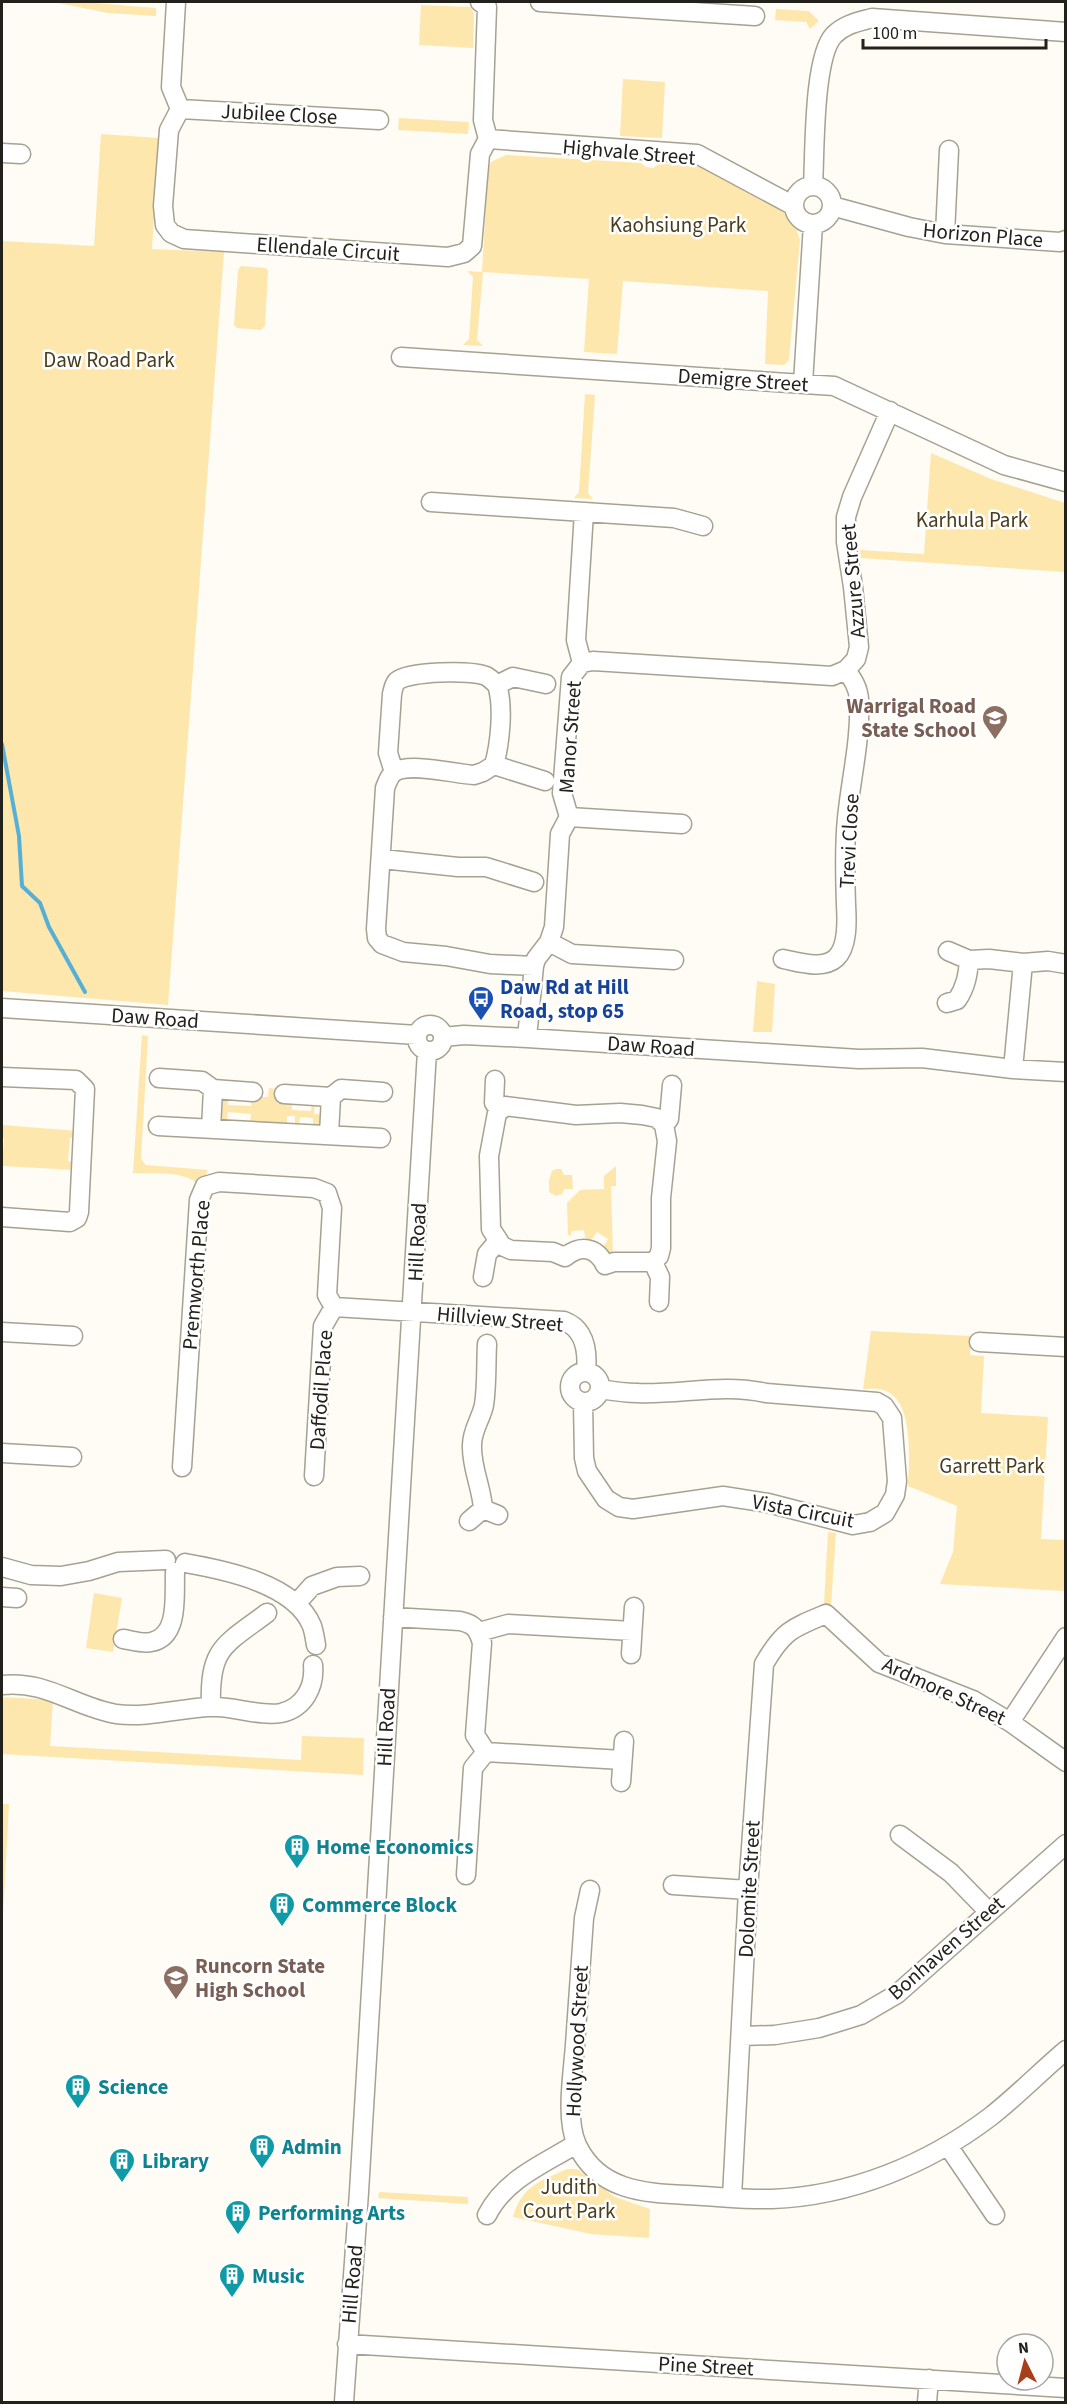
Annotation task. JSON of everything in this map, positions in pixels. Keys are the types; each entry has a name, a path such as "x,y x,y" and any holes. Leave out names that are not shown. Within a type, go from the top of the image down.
{"street":[{"path":"176,2 171,87 180,109"},
{"path":"540,2 755,16"},
{"name":"Ellendale Circuit","path":"180,109 169,130 163,206 165,225 171,233 184,239 455,256 464,253 472,246 480,154 488,140 483,120 487,4"},
{"path":"813,186 821,65 832,38 850,24 872,18 1065,32"},
{"name":"Jubilee Close","path":"180,109 379,120"},
{"name":"Highvale Street","path":"488,140 697,154 794,206"},
{"path":"945,234 949,150"},
{"path":"2,153 21,154"},
{"path":"813,186 827,192 831,206 825,219 813,224 802,221 794,206 799,192 813,186"},
{"name":"Horizon Place","path":"831,206 945,234 1060,242 1065,240"},
{"path":"803,383 813,224"},
{"name":"Demigre Street","path":"401,357 834,386 1004,465 1065,482"},
{"name":"Azzure Street","path":"582,663 592,661 832,676 846,670 856,659 858,646 846,542 846,517 852,497 890,411"},
{"path":"431,502 674,518 703,526"},
{"name":"Manor Street","path":"527,1038 534,966 536,959 549,942 554,927 561,834 569,817 562,793 571,677 582,663 576,640 584,512"},
{"name":"Trevi Close","path":"783,959 815,965 831,962 838,957 843,944 847,923 845,863 847,819 858,741 859,697 855,682 846,670"},
{"path":"394,772 407,769 474,775 494,765 499,733 500,700 497,685 486,676 465,672 405,677 393,686 388,753 394,772 385,788 377,938 382,944 403,952 446,956 490,964 534,966"},
{"path":"497,685 513,677 546,684"},
{"path":"494,765 544,781"},
{"path":"569,817 682,825"},
{"path":"382,859 458,867 486,867 534,882"},
{"path":"549,942 572,954 674,960"},
{"path":"948,951 969,960 988,959 1023,963 1048,960 1065,964"},
{"path":"947,1003 957,1000 962,992 967,978 969,960"},
{"path":"1013,1069 1023,963"},
{"name":"Daw Road","path":"2,1008 417,1035 421,1028 432,1025 440,1029 443,1037 464,1035 527,1038 860,1059 931,1059 1013,1069 1065,1072"},
{"path":"417,1035 418,1044 427,1051 438,1047 443,1037"},
{"name":"Hill Road","path":"344,2403 359,2192 427,1051"},
{"path":"2,1077 76,1080 84,1089 80,1212 77,1218 70,1222 2,1217"},
{"path":"159,1078 202,1082 213,1089 253,1092"},
{"path":"495,1080 494,1102 501,1110"},
{"path":"664,1125 669,1119 672,1085"},
{"path":"211,1129 213,1089"},
{"path":"284,1094 331,1097 342,1089 383,1092"},
{"path":"328,1134 331,1097"},
{"path":"505,1106 576,1115 642,1114 657,1118 664,1125 667,1141 661,1198 661,1248 659,1256 653,1262 614,1262 605,1265 602,1259 588,1249 576,1249 565,1257 553,1252 511,1250 498,1241 491,1229 489,1156 497,1113 505,1106"},
{"path":"158,1126 381,1138"},
{"name":"Premworth Place","path":"182,1467 199,1200 205,1186 219,1182 314,1188 327,1193 332,1208 327,1295 334,1306"},
{"path":"483,1277 487,1254 498,1241"},
{"path":"653,1262 660,1277 659,1302"},
{"path":"334,1306 413,1312"},
{"name":"Daffodil Place","path":"314,1476 323,1326 334,1306"},
{"name":"Hillview Street","path":"413,1312 564,1321 572,1324 580,1332 585,1346 586,1372"},
{"path":"2,1332 73,1336"},
{"path":"979,1342 1065,1347"},
{"path":"483,1515 472,1444 475,1428 483,1408 487,1344"},
{"path":"586,1372 595,1376 600,1389 592,1400 583,1402 574,1397 570,1384 574,1376 586,1372"},
{"name":"Vista Circuit","path":"583,1402 584,1458 587,1471 606,1499 618,1507 633,1509 723,1496 768,1503 853,1525 870,1522 885,1513 895,1496 897,1465 892,1418 884,1406 877,1402 737,1389 638,1393 600,1389"},
{"path":"2,1453 72,1457"},
{"path":"2,1567 31,1575 61,1576 89,1571 118,1562 220,1569 272,1588 296,1604 311,1625 316,1645"},
{"path":"123,1639 151,1642 163,1636 173,1621 175,1565"},
{"path":"296,1604 312,1586 337,1577 360,1576"},
{"path":"631,1654 634,1607"},
{"path":"211,1707 211,1670 218,1653 266,1613"},
{"name":"Ardmore Street","path":"826,1614 879,1663 973,1700 1010,1722 1065,1762"},
{"name":"Dolomite Street","path":"732,2197 748,1890 764,1664 777,1642 793,1627 826,1614"},
{"path":"393,1617 460,1621 471,1624 479,1632 482,1643 476,1735 486,1752"},
{"path":"479,1632 508,1624 632,1631"},
{"path":"1010,1722 1065,1637"},
{"path":"2,1684 30,1684 116,1713 151,1714 211,1707 281,1713 300,1703 311,1691 314,1678 313,1665"},
{"path":"621,1782 624,1741"},
{"path":"486,1752 622,1760"},
{"path":"466,1875 473,1768 486,1752"},
{"path":"900,1835 951,1873 989,1912"},
{"name":"Bonhaven Street","path":"742,2036 775,2035 819,2028 861,2015 897,1994 1065,1844"},
{"path":"673,1885 748,1890"},
{"name":"Hollywood Street","path":"590,1890 584,1918 571,2095 572,2126 576,2144 598,2171 618,2185 643,2193 772,2199 821,2194 874,2180 918,2162 948,2146 991,2116 1064,2055"},
{"path":"488,2215 495,2200 513,2182 576,2144"},
{"path":"948,2146 995,2215"},
{"name":"Pine Street","path":"347,2344 1065,2388"},
{"path":"927,2403 929,2379"}],"green space":[{"path":"53,2 156,8 156,16 108,13"},
{"path":"421,5 470,7 474,13 473,48 419,45"},
{"path":"776,9 809,11 819,21 810,29 806,22 775,20"},
{"path":"623,79 665,82 662,138 620,136"},
{"path":"399,118 469,122 468,134 398,130"},
{"name":"Daw Road Park","path":"101,134 159,138 152,249 224,252 168,1005 2,991 2,241 94,246"},
{"name":"Kaohsiung Park","path":"506,155 641,163 653,168 660,163 702,167 783,212 794,223 800,240 789,360 784,365 765,364 768,291 623,281 617,354 584,352 589,279 483,272 477,340 483,346 463,345 469,339 473,277 467,271 482,272 488,170 491,162"},
{"path":"241,266 266,268 268,271 265,326 261,330 237,328 234,325 238,270"},
{"path":"585,394 595,395 588,493 593,499 574,498 579,492"},
{"name":"Karhula Park","path":"931,453 991,479 1065,503 1065,572 861,558 860,550 924,554"},
{"path":"757,981 775,984 772,1032 753,1032"},
{"path":"142,1035 148,1036 141,1159 146,1165 208,1170 205,1177 197,1183 175,1174 133,1173"},
{"path":"269,1088 277,1089 277,1100 292,1100 292,1110 311,1111 312,1101 315,1104 314,1114 324,1115 320,1128 313,1127 313,1118 300,1117 299,1126 295,1126 295,1116 287,1116 287,1126 250,1124 251,1114 228,1112 227,1122 218,1122 218,1097 228,1095 228,1105 251,1106 252,1097 268,1097"},
{"path":"2,1125 78,1131 78,1138 70,1138 68,1161 77,1163 76,1170 2,1166 4,1138 2,1137"},
{"path":"616,1166 616,1186 611,1186 613,1256 609,1256 602,1250 608,1239 597,1232 590,1242 586,1242 584,1230 571,1231 571,1236 568,1235 567,1203 580,1190 604,1189 604,1176"},
{"path":"561,1169 564,1175 572,1175 573,1189 564,1189 562,1194 556,1196 549,1192 549,1180 552,1171"},
{"name":"Garrett Park","path":"871,1331 971,1336 970,1355 984,1356 981,1413 1048,1417 1041,1539 1065,1540 1065,1591 940,1584 953,1552 957,1506 908,1486 908,1433 901,1407 895,1397 886,1391 863,1389"},
{"path":"828,1532 836,1533 831,1605 824,1604"},
{"path":"94,1593 122,1598 113,1652 86,1648"},
{"path":"2,1697 53,1700 50,1746 301,1760 302,1736 364,1738 363,1775 2,1754"},
{"path":"2,1804 9,1804 2,1935"},
{"name":"Judith Court Park","path":"567,2169 577,2169 615,2197 650,2209 649,2238 591,2234 513,2217 521,2198 527,2191 540,2181"},
{"path":"379,2192 468,2197 468,2204 378,2198"}],"waterway":[{"path":"2,744 19,836 22,886 40,903 49,927 85,992"}],"place":[{"name":"Warrigal Road State School","path":"995,741"},
{"name":"Daw Rd at Hill Road, stop 65","path":"481,1022"},
{"name":"Home Economics","path":"297,1870"},
{"name":"Commerce Block","path":"282,1928"},
{"name":"Runcorn State High School","path":"176,2001"},
{"name":"Science","path":"78,2110"},
{"name":"Admin","path":"262,2170"},
{"name":"Library","path":"122,2184"},
{"name":"Performing Arts","path":"238,2236"},
{"name":"Music","path":"232,2299"}]}
